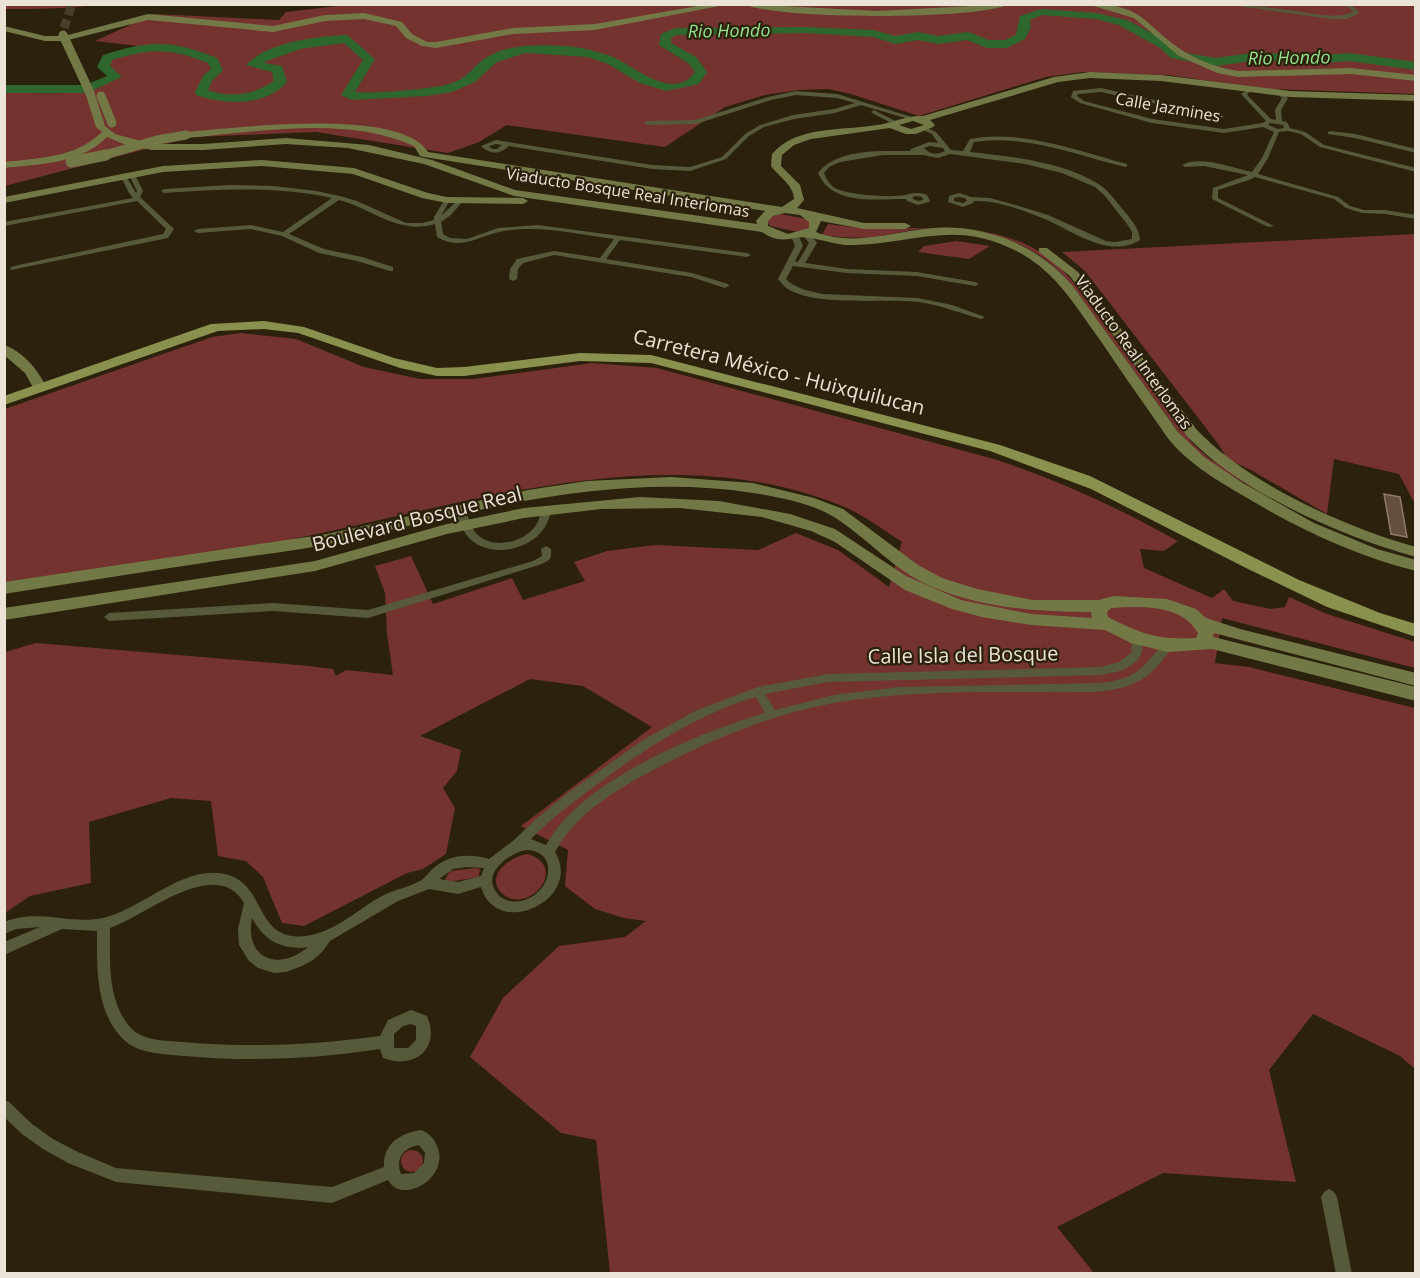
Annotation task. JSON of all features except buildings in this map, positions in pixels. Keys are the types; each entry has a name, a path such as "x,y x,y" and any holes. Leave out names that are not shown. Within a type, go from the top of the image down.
{"main road":[{"path":"4,28 52,39 74,37 130,19 147,17 273,29 325,18 364,16 399,24 409,36 425,44 436,45 513,31 595,27 726,4"},
{"path":"748,4 862,16 970,9 1006,4"},
{"path":"1092,4 1137,16 1186,56 1217,70 1238,74 1351,70 1416,78"},
{"name":"Viaducto Bosque Real Interlomas","path":"75,30 112,123 123,133 146,141 314,135 513,170 808,214"},
{"path":"4,167 73,153 94,144 103,129 64,31"},
{"path":"803,234 816,223 808,214 810,193 789,161 794,153 812,144 926,124 1046,89 1076,84 1281,97 1416,102"},
{"path":"1281,97 1416,98"},
{"path":"765,230 762,224 763,218 784,210 799,200 800,193 777,166 777,154 784,148 809,136 899,128 912,118 926,124"},
{"path":"4,167 98,158 160,138 283,124 332,126 406,138 418,144 424,154"},
{"name":"Viaducto Bosque Real Interlomas","path":"103,129 119,140 144,146 322,141 428,162 479,183 554,200 765,230 779,236 803,234"},
{"path":"4,200 164,170 287,163 354,171 426,196 447,200 554,200"},
{"name":"Viaducto Real Interlomas","path":"808,214 875,227 931,224 975,226 1004,233 1044,251 1074,274 1192,434 1209,452 1282,497 1343,530 1416,552"},
{"name":"Viaducto Real Interlomas","path":"803,234 824,239 858,241 932,231 957,232 996,239 1032,255 1058,276 1173,435 1192,457 1321,534 1351,547 1416,566"},
{"name":"Carretera México - Huixquilucan","path":"4,401 216,327 234,325 274,326 309,332 410,366 438,372 470,371 583,356 623,355 651,359 995,447 1050,466 1096,485 1327,600 1416,631"},
{"path":"4,349 24,361 35,374 40,388"},
{"name":"Boulevard Bosque Real","path":"4,588 327,539 459,508 587,486 671,482 753,488 809,501 838,513 864,531 887,552 936,582 976,595 1033,606 1103,606 1114,602 1172,605 1194,616 1200,622"},
{"name":"Boulevard Bosque Real","path":"4,614 315,566 467,525 547,509 614,502 667,502 762,512 831,534 878,568 912,587 1000,616 1055,624 1106,624"},
{"path":"1103,606 1097,614 1106,624 1124,633 1168,646 1192,646 1202,643 1416,694"},
{"path":"1200,622 1206,633 1202,643"},
{"path":"1200,622 1238,635 1416,680"}],"street":[{"path":"257,4 273,4"},
{"path":"1188,4 1210,4"},
{"path":"1226,4 1330,17 1347,17 1356,13 1352,7 1343,4"},
{"name":"Calle Jazmines","path":"1221,116 1101,90 1075,93 1074,97 1082,102 1152,121 1224,131 1279,122"},
{"path":"814,93 882,114 899,128 922,138 922,149"},
{"path":"647,123 696,122 770,98 814,93 861,103 912,118"},
{"path":"1249,94 1261,110 1266,123 1277,131 1288,129 1303,132 1322,146 1416,170"},
{"path":"1281,97 1278,110 1279,122 1288,129"},
{"path":"506,145 652,167 690,169 724,158 747,135 762,126 793,117 835,111 861,103"},
{"path":"926,124 949,152"},
{"path":"1269,226 1215,199 1215,189 1224,183 1246,180 1255,175 1277,131"},
{"path":"1330,133 1355,136 1416,151"},
{"path":"966,153 972,140 985,136 1125,165"},
{"path":"909,197 874,199 851,195 828,185 821,176 825,166 837,160 942,145"},
{"path":"922,149 939,156 949,152 966,153 1054,170 1097,186 1132,225 1137,233 1136,240 1128,244 1099,243 1060,223 1025,209 988,199 970,199"},
{"path":"1185,165 1204,164 1255,175 1336,198 1348,207 1364,212 1385,212 1416,217"},
{"path":"14,268 155,240 165,236 170,229 128,188 128,176"},
{"path":"164,191 253,186 293,189 338,197 405,225 438,222 447,218 460,201"},
{"path":"4,224 138,197"},
{"path":"284,234 338,197"},
{"path":"447,200 438,214 440,235 458,241 519,227 562,229 747,255"},
{"path":"198,231 250,227 284,234 322,251 390,269"},
{"path":"800,265 813,243 803,234 782,279 784,285 800,292 916,300 981,317"},
{"path":"602,260 619,237"},
{"path":"513,279 514,269 520,261 540,254 554,253 692,275 725,286"},
{"path":"790,263 847,271 898,272 975,284"},
{"path":"459,508 472,535 490,546 516,544 533,535 542,524 547,509"},
{"path":"109,617 273,607 368,614 547,558 545,546 533,535"},
{"name":"Calle Isla del Bosque","path":"514,847 544,818 662,734 728,700 758,691 828,678 1101,671 1121,668 1133,659 1138,650 1137,643 1124,633"},
{"name":"Calle Isla del Bosque","path":"548,853 562,828 584,807 628,778 687,746 772,715 834,699 893,693 1094,688 1119,684 1138,678 1149,669 1168,646"},
{"path":"758,691 772,715"},
{"path":"533,845 548,853 555,867 553,884 541,899 523,907 504,906 491,895 486,880 491,865 501,854 514,847 533,845"},
{"path":"4,928 26,921 104,924 192,883 212,878 225,879 238,885 246,893 263,929 273,937 287,942 325,938 388,899 429,883 443,868 458,861 476,861 491,865"},
{"path":"429,883 458,888 486,880"},
{"path":"250,904 244,923 246,944 256,958 270,966 302,962 317,951 325,938"},
{"path":"4,949 29,936 61,924"},
{"path":"104,924 105,975 111,1006 128,1035 146,1045 257,1054 308,1052 384,1042"},
{"path":"4,1107 27,1129 48,1144 73,1158 116,1175 332,1196 390,1172"},
{"path":"1329,1197 1344,1274"}],"shaded area":[{"path":"5,4 96,5 5,9"},
{"path":"354,4 1415,5 1415,94 1267,89 1168,75 1083,72 1046,77 919,116 828,89 799,90 765,95 725,107 665,147 507,125 479,142 448,153 316,132 192,137 5,186 5,91 64,93 94,88 121,76 107,66 111,59 129,53 164,49 95,41 154,14 279,20 286,12"},
{"path":"780,214 807,219 810,221 810,228 798,232 770,226 767,221"},
{"path":"828,224 861,228 932,228 854,238 822,235"},
{"path":"979,231 1020,242 1048,258 1074,283 1194,445 1210,459 1264,491 1263,494 1207,461 1179,433 1070,283 1057,269 1026,247"},
{"path":"1415,234 1415,504 1399,474 1334,459 1327,514 1251,470 1227,459 1219,445 1085,271 1062,252"},
{"path":"957,241 990,246 969,259 918,252 924,246"},
{"path":"241,333 296,339 364,367 420,379 474,379 592,363 657,368 1018,467 1088,496 1178,541 1164,551 1140,549 1144,568 1212,598 1224,589 1233,601 1271,609 1285,607 1289,597 1327,614 1415,642 1415,668 1222,618 1215,663 1249,667 1415,708 1415,1069 1400,1056 1313,1014 1269,1070 1296,1182 1163,1173 1057,1227 1094,1273 610,1273 596,1140 561,1133 470,1057 503,998 559,946 625,937 646,921 624,918 595,909 565,886 568,850 521,826 652,727 583,686 530,679 420,736 461,750 457,771 443,788 455,808 446,854 423,869 407,873 304,926 282,923 263,877 246,861 218,856 211,801 171,798 89,822 91,883 30,896 5,913 5,652 36,643 309,666 333,669 336,676 346,670 393,675 387,634 385,593 375,566 411,556 433,604 512,578 523,600 585,581 574,562 607,551 655,545 758,550 796,533 838,550 889,587 902,542 868,520 847,508 780,486 711,476 641,476 570,482 499,494 293,539 221,552 5,582 5,409 212,337"},
{"path":"528,854 540,861 545,869 545,878 541,887 524,899 514,899 504,895 496,881 501,868 514,859"},
{"path":"480,869 479,877 448,882 445,879 450,871"},
{"path":"412,1150 420,1153 423,1161 420,1169 412,1172 404,1169 401,1161 404,1153"}],"waterway":[{"name":"Rio Hondo","path":"4,89 87,89 116,77 103,67 107,58 136,50 167,47 187,50 213,61 217,70 207,79 201,92 222,98 242,98 253,96 281,82 278,69 252,65 286,49 322,41 347,39 369,59 347,95 352,96 447,89 470,80 484,65 493,60 526,49 590,53 654,85 666,87 695,81 701,72 692,60 665,45 665,36 675,32 807,30 873,34 895,40 918,36 938,40 968,36 987,44 1007,44 1021,37 1025,27 1024,18 1041,12 1096,16 1123,22 1164,45 1175,55 1216,62 1258,56 1311,60 1349,57 1416,66"}],"tunnel":[{"path":"64,28 72,4"}]}
